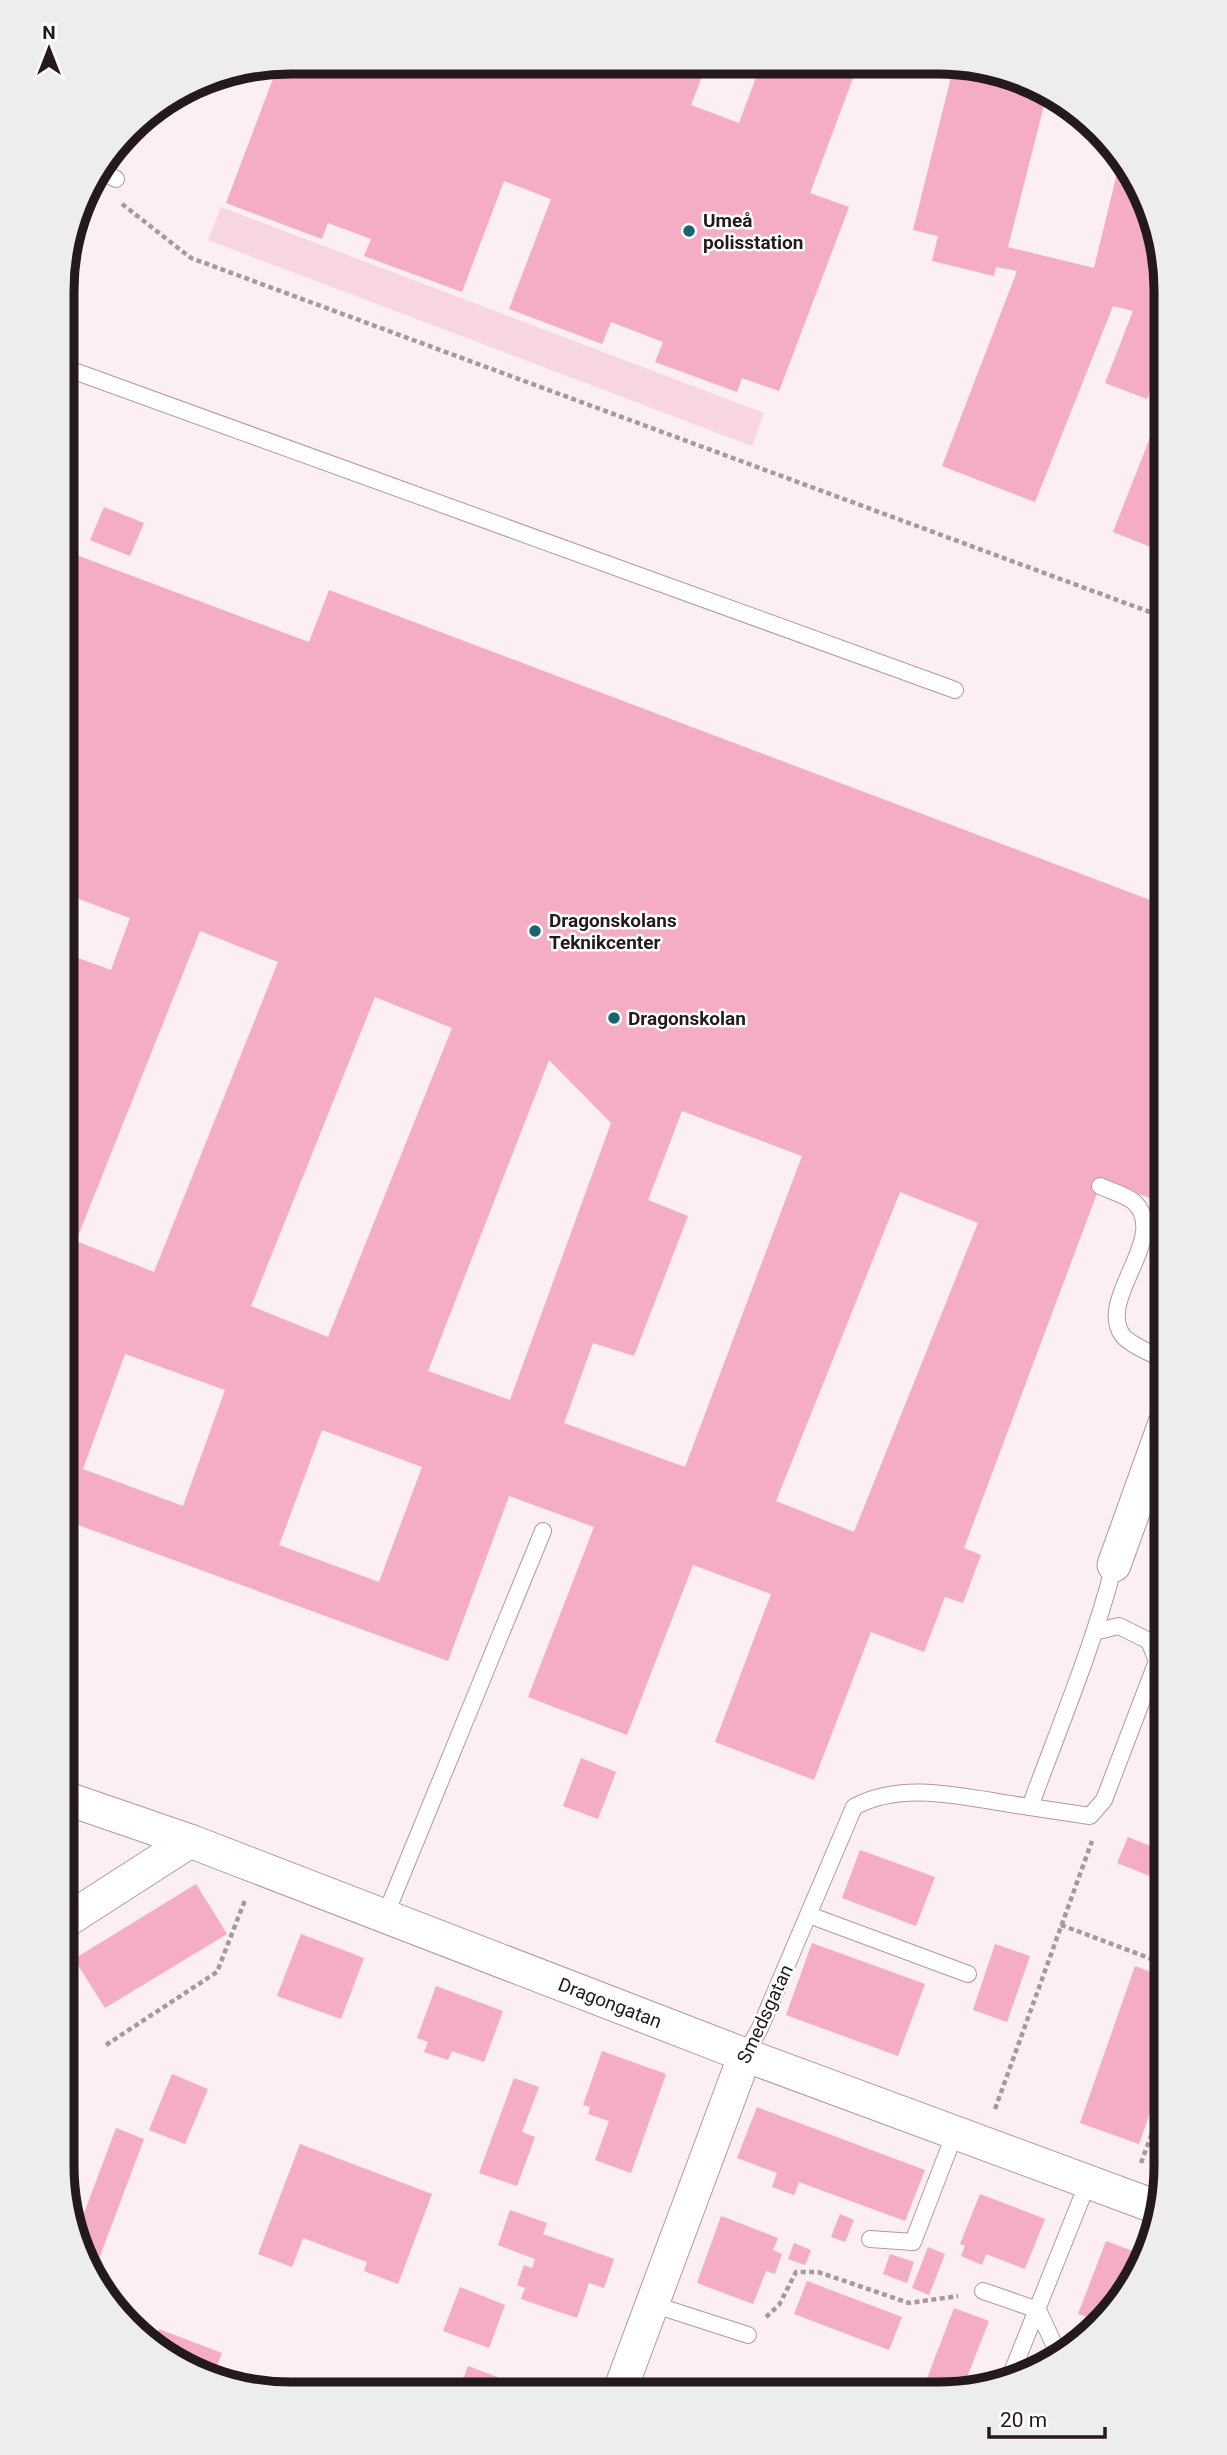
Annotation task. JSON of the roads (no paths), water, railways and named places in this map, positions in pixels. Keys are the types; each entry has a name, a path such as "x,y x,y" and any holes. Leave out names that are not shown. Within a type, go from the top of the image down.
{"street":[{"path":"1114,1565 1153,1457"},
{"name":"Dragongatan","path":"74,1801 190,1841 745,2054 1149,2205"},
{"path":"74,1916 190,1841"},
{"name":"Smedsgatan","path":"623,2382 745,2054"}],"lane":[{"path":"107,174 116,179"},
{"path":"74,371 956,690"},
{"path":"1100,1186 1133,1201 1141,1211 1144,1226 1142,1243 1123,1290 1118,1324 1124,1336 1153,1353"},
{"path":"385,1916 543,1531"},
{"path":"1030,1807 1081,1665 1098,1631 1114,1565"},
{"name":"Smedsgatan","path":"1098,1631 1119,1626 1149,1641 1153,1652"},
{"name":"Smedsgatan","path":"745,2054 760,2028 855,1807 873,1796 903,1791 1090,1816 1104,1800 1153,1671"},
{"path":"809,1915 968,1974"},
{"path":"870,2239 914,2242 969,2138"},
{"path":"1014,2367 1088,2182"},
{"path":"983,2291 1038,2310 1055,2347"},
{"path":"652,2304 748,2334"}],"place":[{"name":"Umeå polisstation","path":"689,231"},
{"name":"Dragonskolans Teknikcenter","path":"535,931"},
{"name":"Dragonskolan","path":"614,1018"}]}
